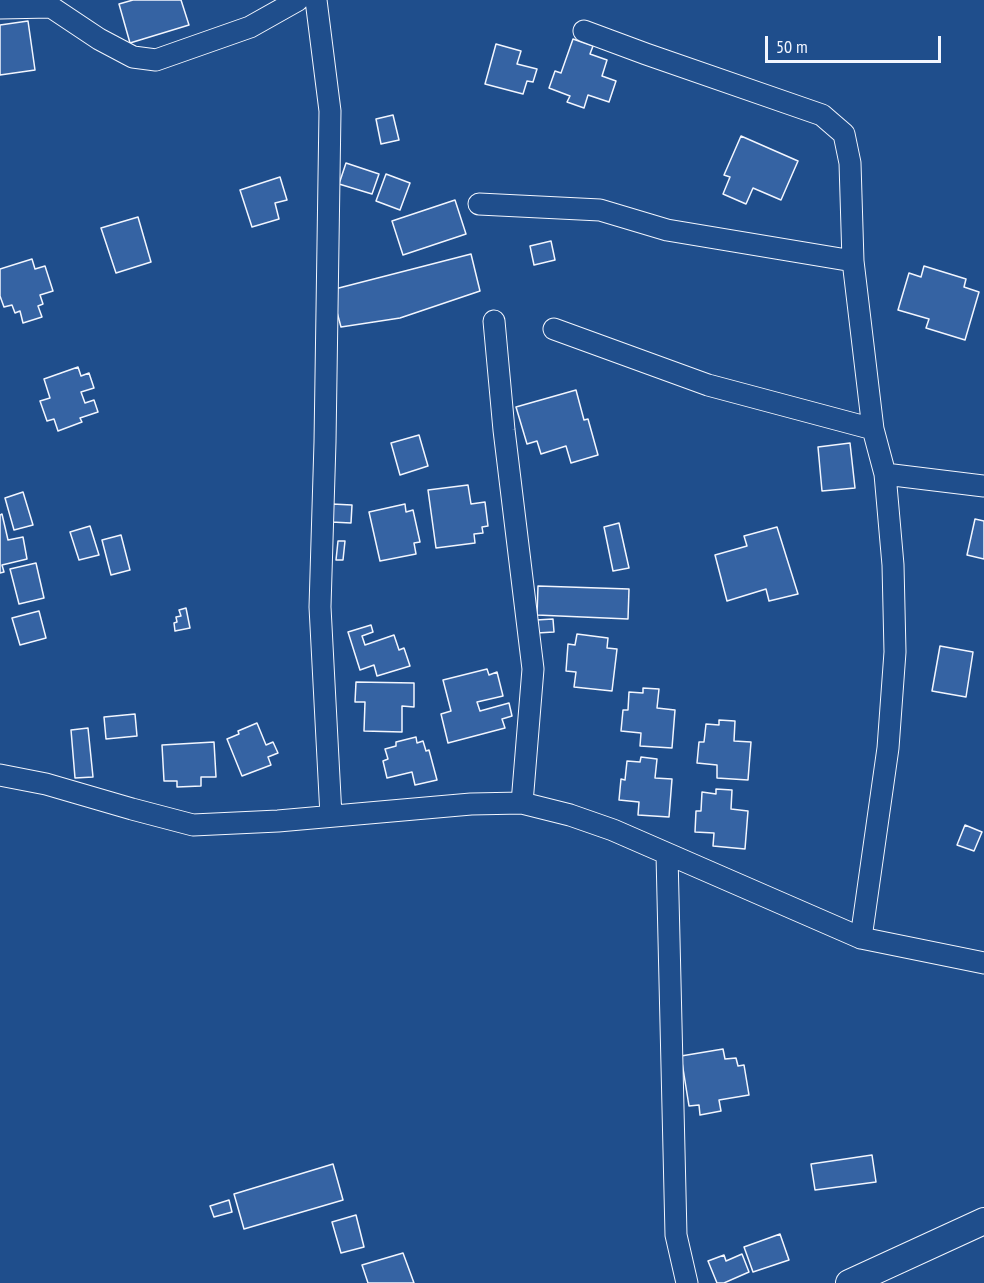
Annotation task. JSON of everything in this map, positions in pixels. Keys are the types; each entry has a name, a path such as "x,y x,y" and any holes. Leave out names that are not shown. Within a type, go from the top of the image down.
{"street":[{"path":"0,8 51,7 99,39 133,57 156,60 250,27 298,0"},
{"path":"316,0 330,111 320,607 331,816"},
{"path":"585,31 822,115 844,134 850,163 853,261 873,429 885,474 893,565 895,652 888,748 861,938"},
{"path":"479,204 600,210 667,230 853,261"},
{"path":"494,321 504,430 533,669 522,803"},
{"path":"554,329 708,385 873,429"},
{"path":"885,474 984,486"},
{"path":"0,775 46,784 193,825 278,821 471,804 522,803 570,815 613,830 861,938 984,963"},
{"path":"667,855 676,1235 687,1283"},
{"path":"849,1283 984,1221"}],"building":[{"path":"133,0 181,0 189,25 130,43 119,4"},
{"path":"28,21 35,70 0,75 0,25"},
{"path":"573,39 593,46 590,54 607,60 602,76 616,81 609,102 588,95 584,108 567,102 570,96 549,88 555,71 561,73"},
{"path":"496,44 521,51 517,64 537,69 533,82 527,81 523,94 485,84"},
{"path":"393,115 399,140 381,144 376,119"},
{"path":"741,136 798,161 781,200 753,188 746,204 723,194 730,177 724,175"},
{"path":"346,163 379,174 372,194 339,184"},
{"path":"386,174 410,183 400,210 376,201"},
{"path":"280,177 287,200 275,203 279,219 252,227 240,190"},
{"path":"455,200 466,234 403,255 392,221"},
{"path":"138,217 151,262 116,273 101,228"},
{"path":"551,241 555,260 534,265 530,246"},
{"path":"471,254 480,291 400,318 341,327 331,290"},
{"path":"32,259 35,269 45,266 53,291 40,295 43,304 38,306 42,317 23,323 20,311 15,313 12,305 4,307 0,296 0,269"},
{"path":"924,266 966,279 964,287 979,292 965,340 926,328 929,319 898,310 909,273 921,277"},
{"path":"78,367 81,376 89,373 94,388 81,392 85,403 94,400 98,412 80,418 82,422 58,431 54,419 47,421 40,401 50,398 44,379"},
{"path":"576,390 584,420 588,419 598,455 571,463 566,446 541,454 537,441 527,444 516,407"},
{"path":"419,435 428,466 400,475 391,443"},
{"path":"850,443 855,488 822,491 818,447"},
{"path":"468,485 471,504 485,502 488,526 482,527 483,533 474,534 475,543 436,548 428,490"},
{"path":"23,492 33,525 14,530 5,498"},
{"path":"332,504 352,505 351,523 331,522"},
{"path":"405,504 406,512 413,510 420,542 414,543 416,554 380,561 369,512"},
{"path":"2,514 8,540 23,537 27,559 2,565 4,572 0,573 0,515"},
{"path":"975,519 984,521 984,559 967,555"},
{"path":"619,523 629,568 613,571 604,527"},
{"path":"90,526 99,555 79,560 70,532"},
{"path":"777,527 798,594 769,601 766,589 727,601 715,555 747,546 744,536"},
{"path":"121,535 130,570 111,575 102,540"},
{"path":"338,541 345,541 343,560 336,560"},
{"path":"36,563 44,598 19,604 10,569"},
{"path":"538,586 629,589 628,619 537,615"},
{"path":"186,608 190,628 175,631 176,617 181,616 179,610"},
{"path":"39,611 46,638 20,645 12,618"},
{"path":"553,619 554,632 537,633 536,620"},
{"path":"371,625 373,632 362,636 365,645 394,635 399,650 404,648 410,666 377,676 374,665 360,670 348,632"},
{"path":"577,634 608,638 607,648 617,649 612,691 574,687 576,672 566,671 568,644 575,645"},
{"path":"940,646 973,652 966,697 932,691"},
{"path":"487,669 489,675 497,672 503,696 477,702 480,711 509,703 512,716 502,719 505,728 448,743 441,714 451,711 443,680"},
{"path":"356,682 414,683 414,707 402,706 402,732 364,731 365,702 355,702"},
{"path":"643,688 659,689 657,708 675,710 672,748 640,746 641,733 621,731 623,710 628,710 629,692 643,693"},
{"path":"135,714 137,736 106,739 104,717"},
{"path":"719,720 735,721 734,741 751,742 748,780 717,778 717,765 697,763 699,742 704,742 706,724 719,725"},
{"path":"257,723 266,745 273,742 278,753 268,757 271,765 242,776 227,739 239,734 238,731"},
{"path":"88,728 93,777 75,778 71,730"},
{"path":"416,737 417,743 423,741 426,751 429,750 437,780 415,785 412,772 387,778 383,761 388,759 385,749 396,746 396,742"},
{"path":"214,742 216,777 201,777 201,786 177,787 177,781 164,781 162,745"},
{"path":"641,757 657,759 655,778 672,779 669,817 638,815 639,802 619,800 621,779 625,780 627,761 640,762"},
{"path":"716,789 732,790 731,809 748,811 745,849 713,846 714,833 695,832 696,811 701,811 702,792 716,794"},
{"path":"965,825 982,832 974,851 957,845"},
{"path":"723,1049 725,1059 736,1058 738,1066 744,1065 749,1095 719,1100 721,1111 700,1115 699,1105 689,1106 681,1056"},
{"path":"872,1155 876,1182 815,1190 811,1164"},
{"path":"333,1164 343,1200 244,1229 234,1194"},
{"path":"229,1200 232,1212 214,1217 210,1206"},
{"path":"356,1215 364,1247 341,1253 332,1222"},
{"path":"780,1234 789,1260 753,1272 744,1247"},
{"path":"403,1253 414,1283 368,1283 362,1265"},
{"path":"742,1254 749,1272 724,1283 717,1283 708,1261 724,1255 726,1261"}]}
